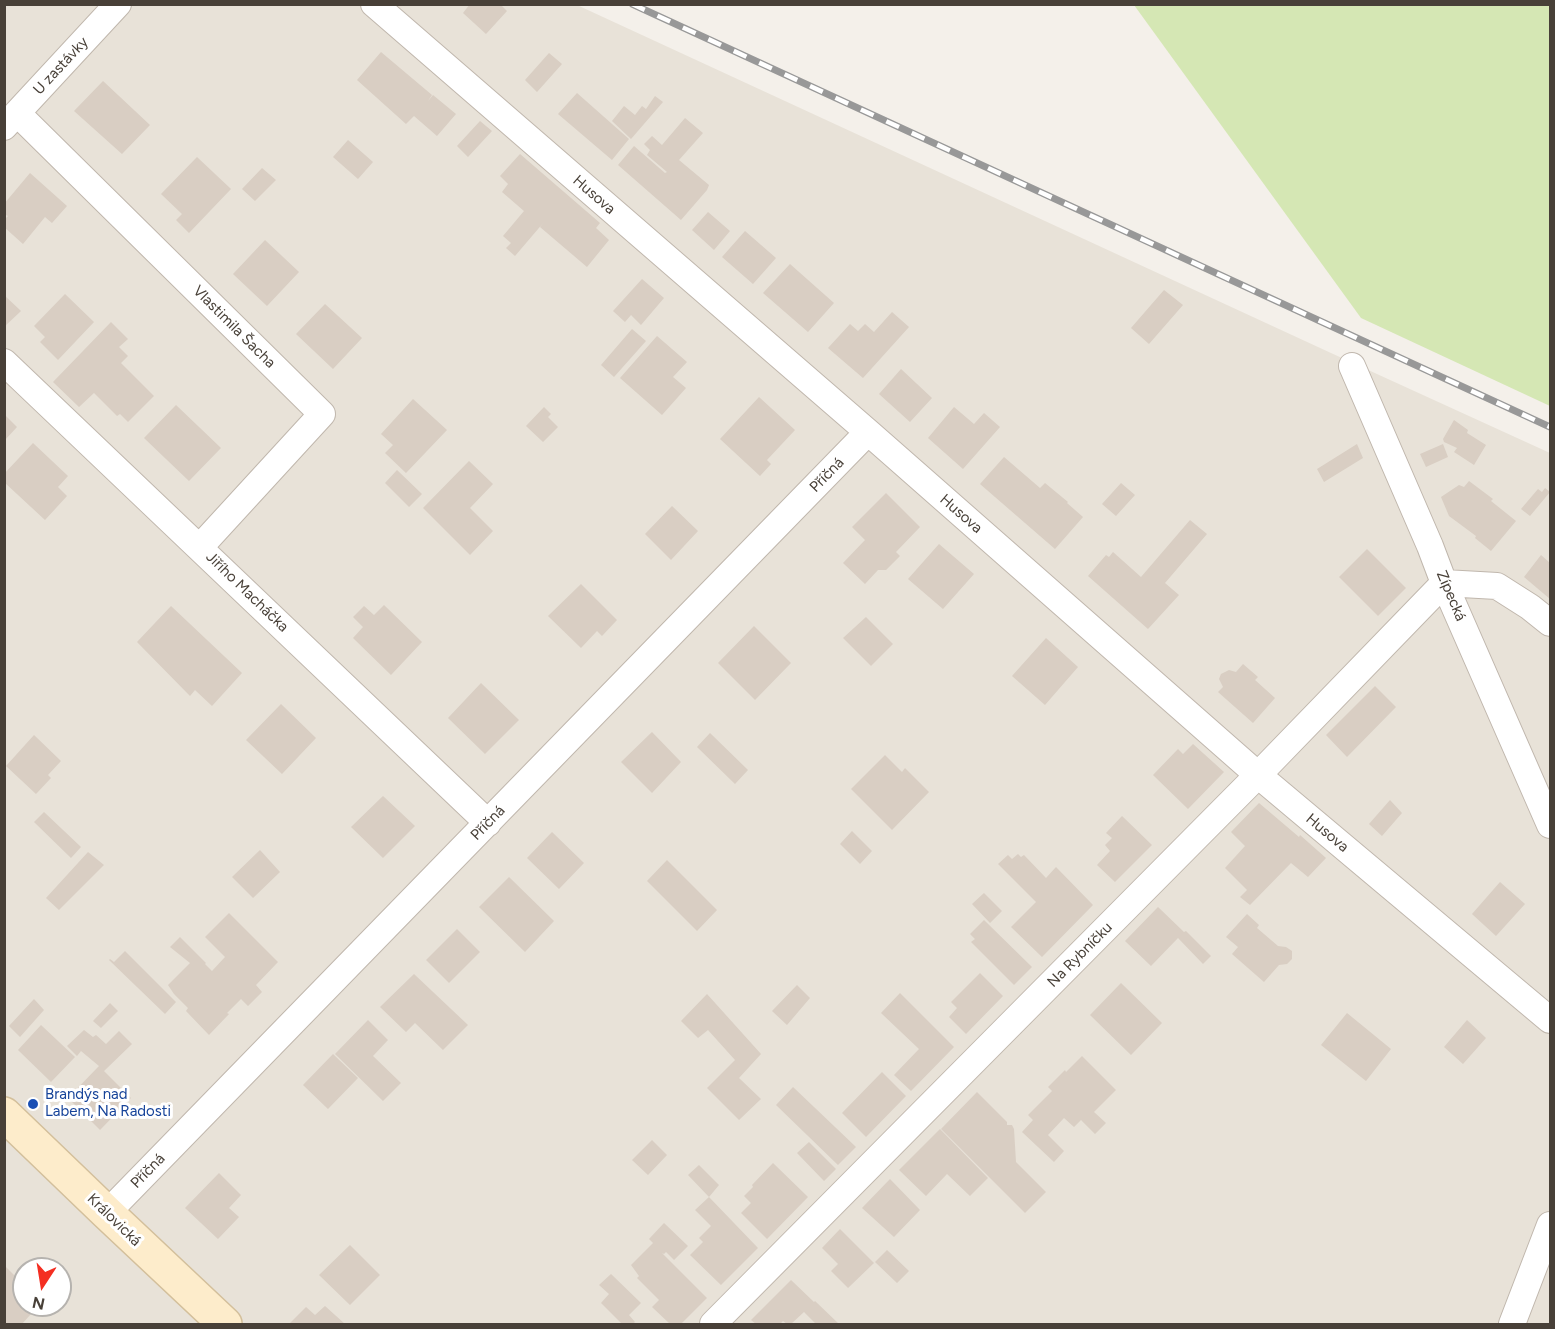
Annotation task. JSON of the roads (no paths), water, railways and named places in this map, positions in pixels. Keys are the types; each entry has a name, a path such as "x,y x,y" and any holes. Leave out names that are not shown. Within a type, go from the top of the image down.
{"main road":[{"name":"Královická","path":"4,1114 225,1324"}],"street":[{"name":"U zastávky","path":"11,120 118,4"},
{"name":"Husova","path":"374,4 868,432 1258,775 1551,1020"},
{"name":"Vlastimila Šacha","path":"11,120 322,414 200,547"},
{"name":"Jiřího Macháčka","path":"4,362 488,823"},
{"name":"Zípecká","path":"1353,366 1444,583 1551,825"},
{"name":"Příčná","path":"107,1213 868,432"},
{"path":"1444,583 1497,586 1551,623"},
{"name":"Na Rybníčku","path":"713,1324 1258,775 1444,583"},
{"path":"1512,1324 1551,1225"}],"railway":[{"path":"632,4 1550,427"}],"place":[{"name":"Brandýs nad Labem, Na Radosti","path":"33,1104"}]}
